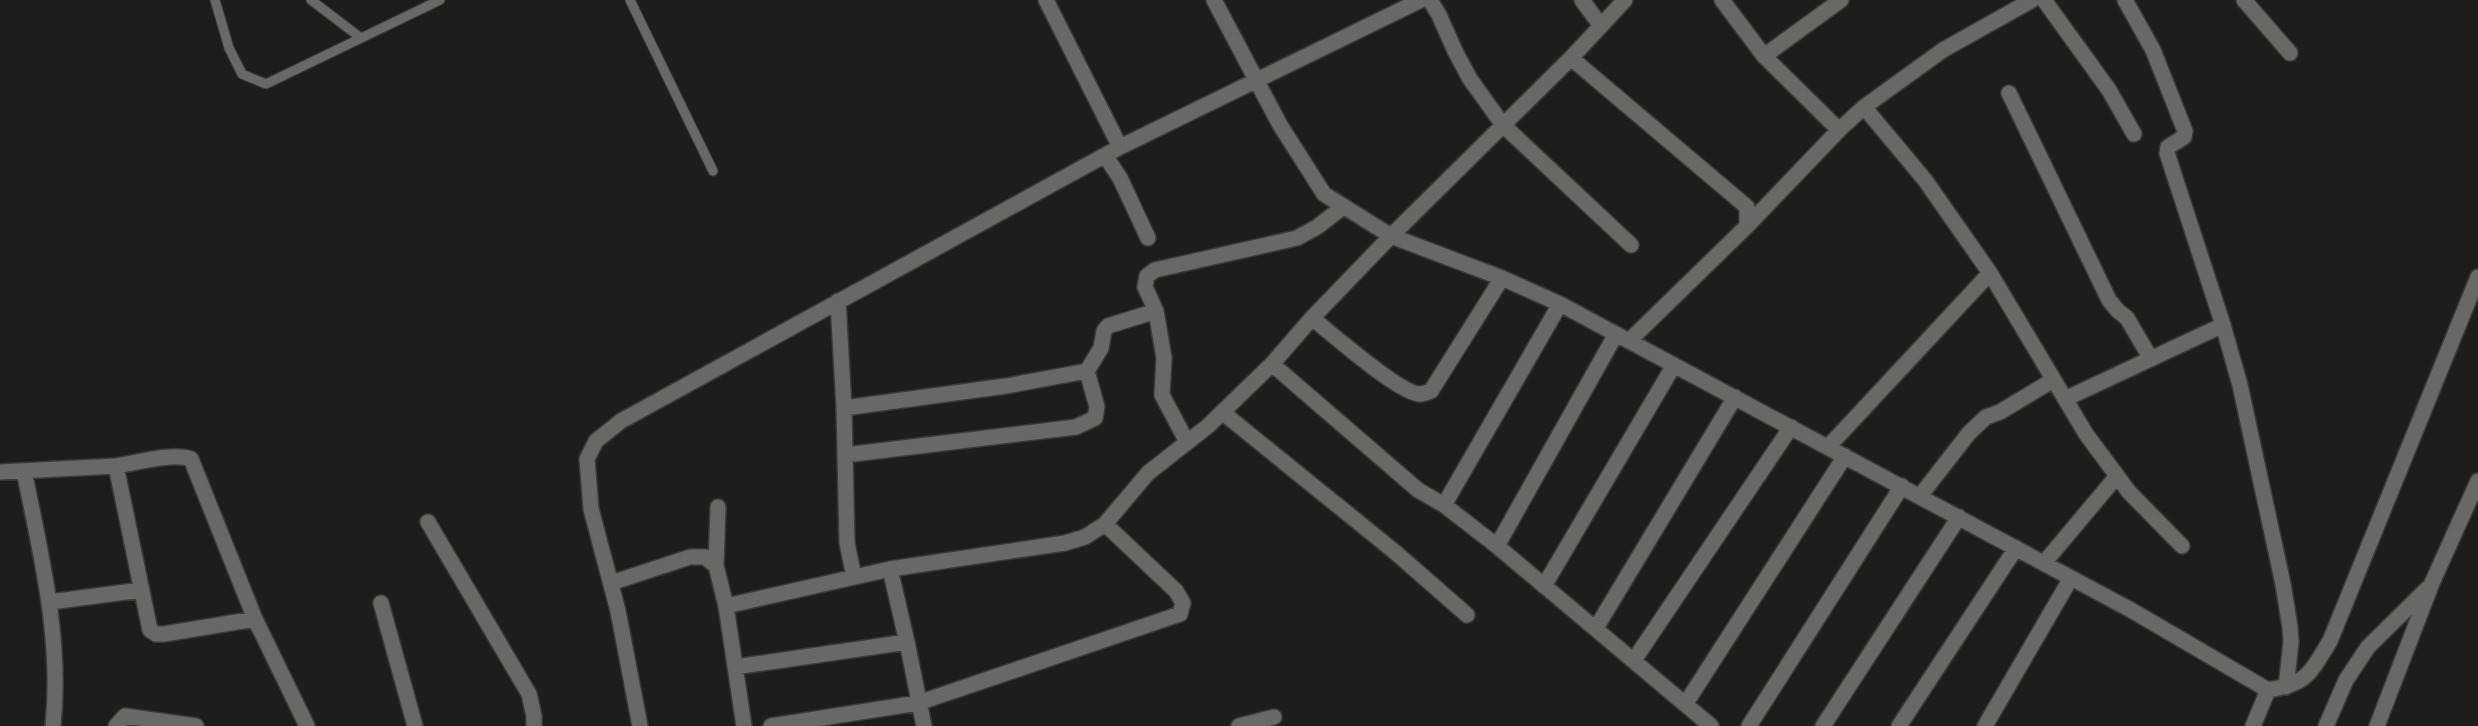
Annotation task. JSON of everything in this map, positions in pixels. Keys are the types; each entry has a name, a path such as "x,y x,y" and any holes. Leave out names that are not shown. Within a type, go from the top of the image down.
{"street":[{"path":"1046,0 1120,147"},
{"path":"1214,0 1255,80 1309,174 1324,194 1343,207 1391,236 1502,278 1560,304 2044,563 2268,690 2286,688 2308,677 2330,641 2478,276"},
{"path":"640,726 611,583 591,509 587,459 596,441 621,421 838,301 1106,157 1120,147 1421,0"},
{"path":"1430,0 1470,80 1503,125 1630,245"},
{"path":"1582,0 1601,26"},
{"path":"726,606 890,569 1065,543 1085,537 1105,524 1148,473 1222,412 1272,364 1312,318 1391,236 1571,58 1625,0"},
{"path":"1722,0 1764,56 1839,130"},
{"path":"1764,56 1842,0"},
{"path":"1497,546 1623,337 1747,226 1839,130 1864,107 1943,50 2032,0"},
{"path":"2044,0 2109,90 2134,134"},
{"path":"2125,0 2153,50 2185,131 2184,137 2168,147 2167,153 2223,325 2240,385 2283,584 2291,642 2286,688"},
{"path":"2244,0 2290,53"},
{"path":"1571,58 1747,206 1747,226"},
{"path":"2009,93 2109,300 2127,318 2151,359"},
{"path":"1864,107 1925,180 1990,273 2086,434 2142,508 2182,546"},
{"path":"1106,157 1120,178 1148,238"},
{"path":"1186,442 1162,395 1164,358 1156,310 1146,287 1147,276 1155,270 1297,238 1317,227 1343,207"},
{"path":"1828,447 1990,273"},
{"path":"1312,318 1390,379 1406,390 1420,394 1432,391 1502,278"},
{"path":"838,301 844,408 847,543 854,577"},
{"path":"1444,505 1560,304"},
{"path":"844,408 1006,386 1086,371 1101,348 1104,331 1108,326 1156,310"},
{"path":"2064,399 2223,325"},
{"path":"1272,364 1418,490 1444,505 1497,546 1686,703 1711,726"},
{"path":"1544,586 1674,365"},
{"path":"845,455 1076,427 1095,418 1097,407 1086,371"},
{"path":"1920,496 1969,433 1986,417 2000,412 2053,380"},
{"path":"1596,628 1735,398"},
{"path":"1222,412 1395,552 1467,615"},
{"path":"1634,660 1791,427"},
{"path":"1686,703 1845,456"},
{"path":"0,472 116,466 171,457 191,459 256,619 307,726"},
{"path":"116,466 150,630 156,634 256,619"},
{"path":"24,471 50,602 55,675 53,726"},
{"path":"2044,563 2117,476"},
{"path":"2377,726 2432,583 2478,481"},
{"path":"1750,726 1902,486"},
{"path":"718,507 716,566 726,606 744,726"},
{"path":"1823,726 1959,517"},
{"path":"428,522 529,694 534,716 534,726"},
{"path":"771,726 918,703 1180,614 1183,603 1176,591 1105,524"},
{"path":"1899,726 2016,548"},
{"path":"611,583 690,557 705,556 716,566"},
{"path":"890,569 924,726"},
{"path":"1985,726 2071,578"},
{"path":"2326,726 2346,680 2368,647 2432,583"},
{"path":"50,602 141,590"},
{"path":"381,603 415,726"},
{"path":"735,667 907,642"},
{"path":"2253,726 2268,690"},
{"path":"116,726 125,716 196,726"},
{"path":"1239,726 1274,717"}],"lane":[{"path":"215,0 229,48 242,74 266,84 440,0"},
{"path":"311,0 362,38"},
{"path":"630,0 713,172"}]}
